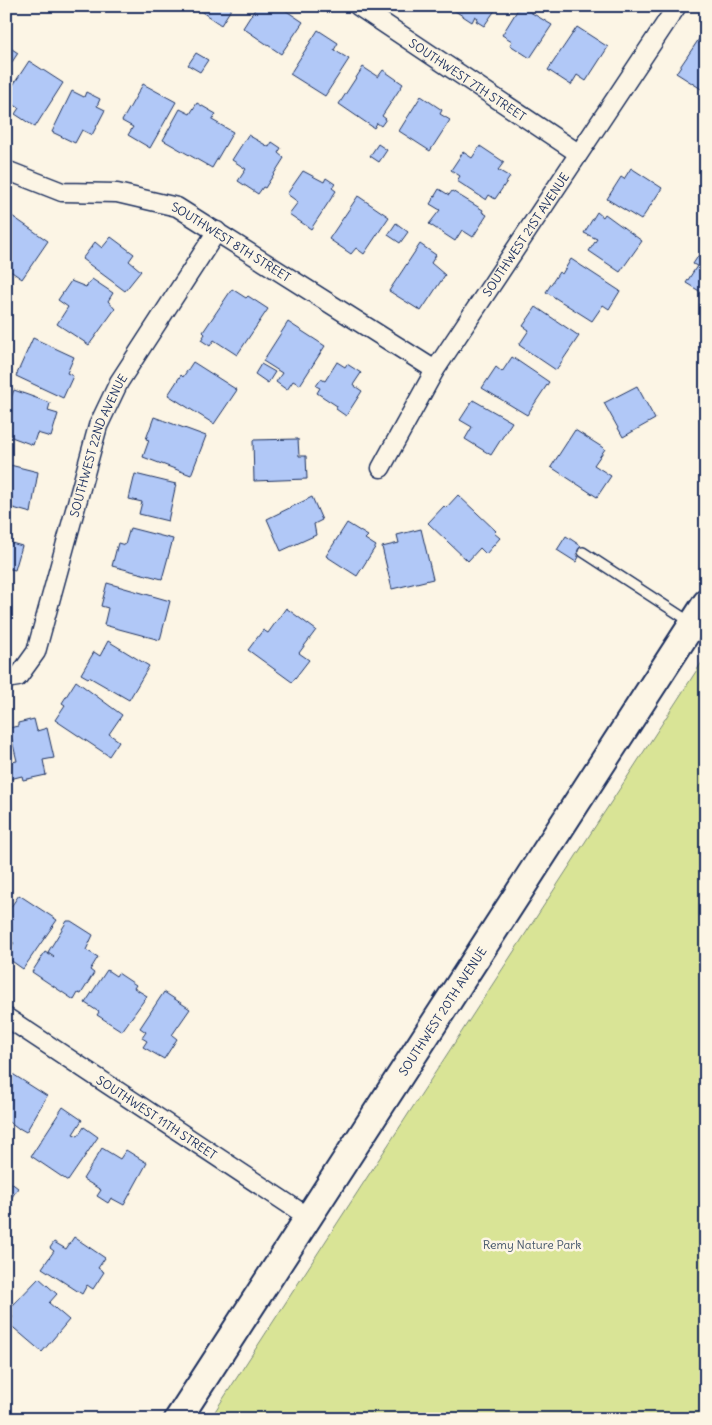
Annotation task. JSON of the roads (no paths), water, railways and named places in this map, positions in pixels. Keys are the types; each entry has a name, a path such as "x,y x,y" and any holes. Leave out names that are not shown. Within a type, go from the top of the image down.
{"street":[{"name":"SOUTHWEST 7TH STREET","path":"358,6 578,153"},
{"name":"SOUTHWEST 21ST AVENUE","path":"381,468 435,370 677,6"},
{"name":"SOUTHWEST 8TH STREET","path":"6,170 62,192 117,193 177,207 435,370"},
{"name":"SOUTHWEST 22ND AVENUE","path":"12,678 36,652 98,426 119,382 217,231"},
{"name":"SOUTHWEST 20TH AVENUE","path":"178,1419 699,613"},
{"name":"SOUTHWEST 11TH STREET","path":"6,1017 308,1217"}],"lane":[{"path":"583,552 699,613"}],"park label":[{"name":"Remy Nature Park","path":"532,1244"}]}
